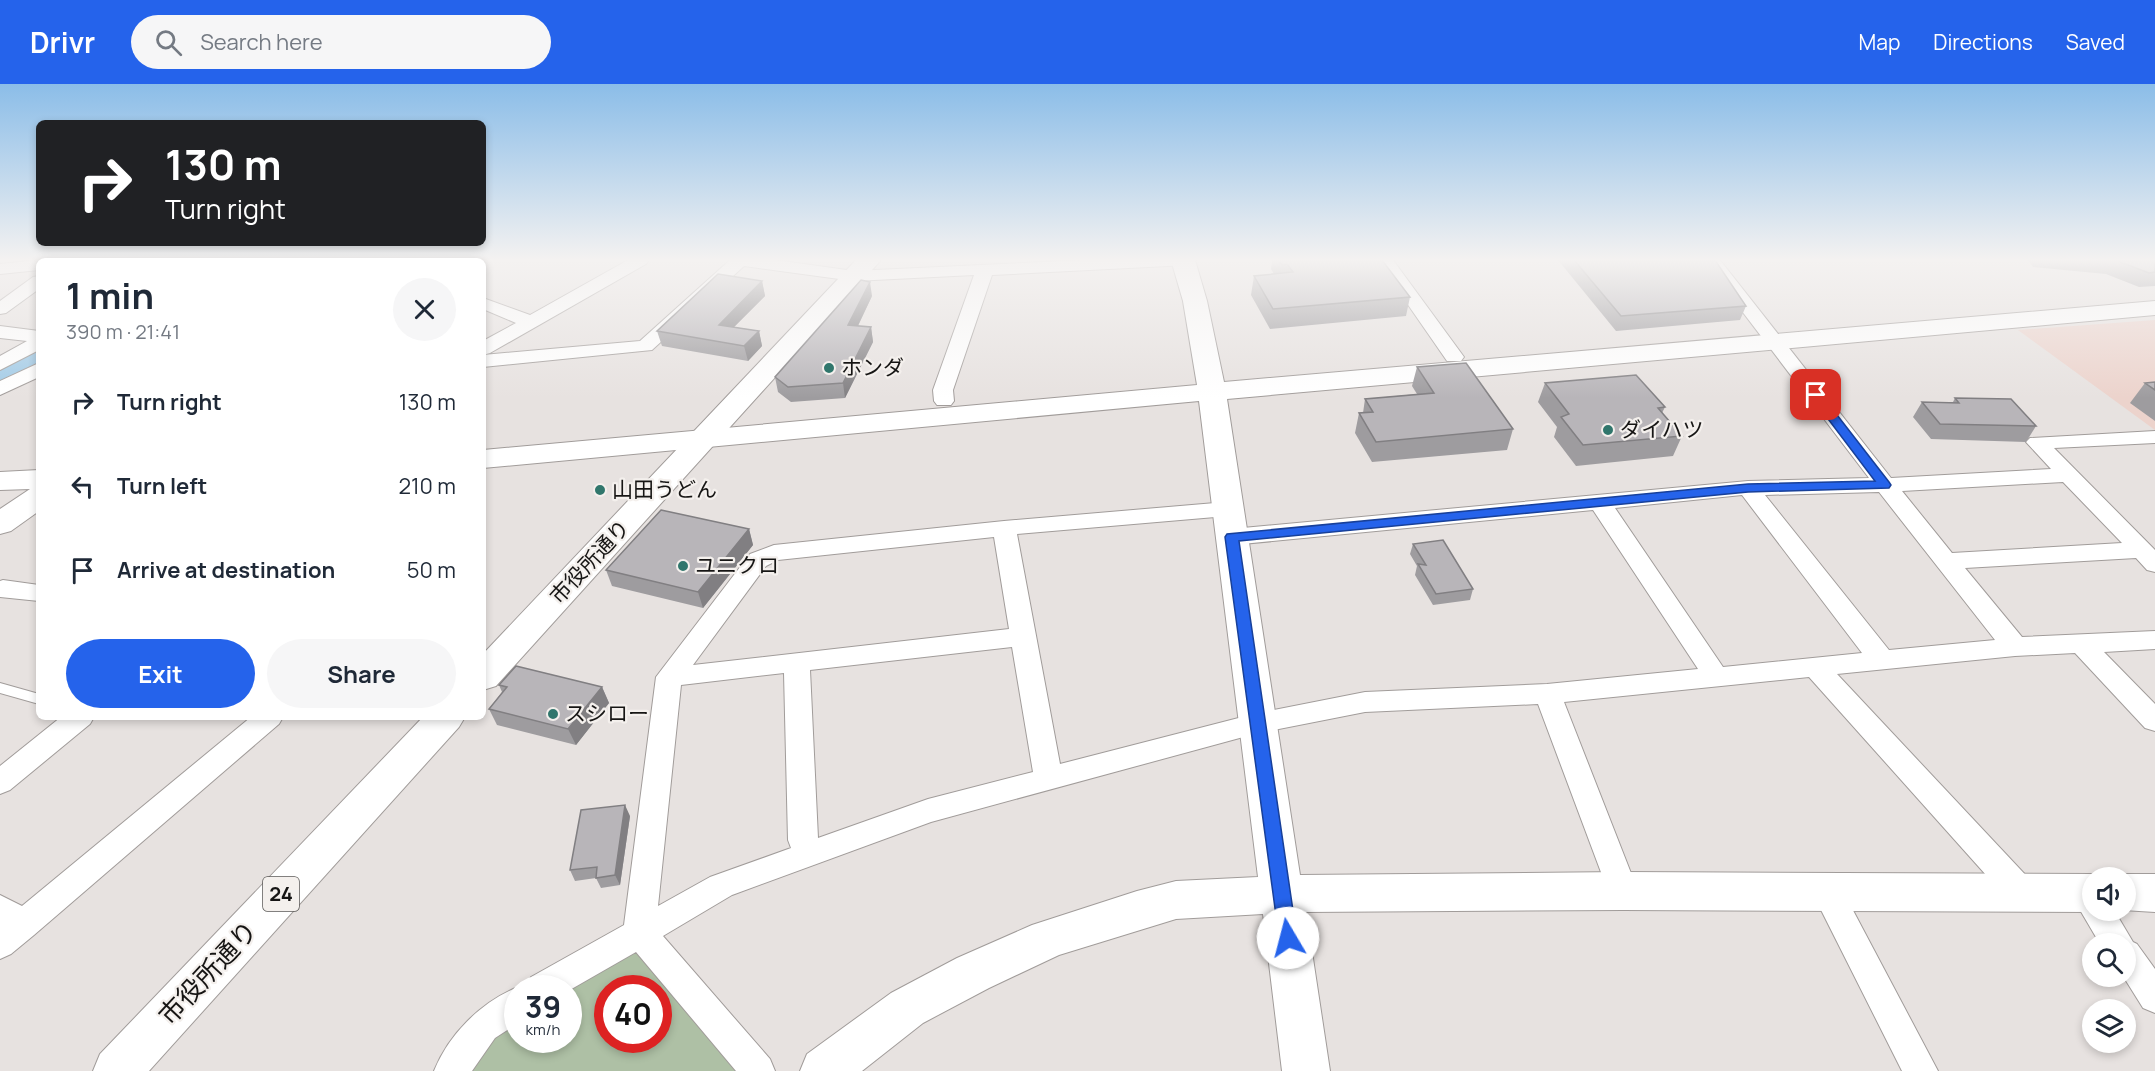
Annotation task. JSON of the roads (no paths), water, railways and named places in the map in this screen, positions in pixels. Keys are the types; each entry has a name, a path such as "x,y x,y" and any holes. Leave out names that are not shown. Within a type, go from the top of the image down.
{"street":[{"path":"491,306 531,322"},
{"path":"486,347 559,306"},
{"path":"486,361 645,346 689,306"},
{"name":"市役所通り","path":"486,674 827,306"},
{"path":"944,401 943,390 972,306"},
{"path":"1196,306 1211,385 1306,1071"},
{"path":"1418,306 1454,357"},
{"path":"1747,306 1885,485 2015,647"},
{"path":"486,442 713,430 1769,335 2055,306"},
{"path":"486,459 944,401 1211,385 1454,357 2155,308"},
{"path":"0,332 36,338"},
{"path":"0,364 36,341"},
{"path":"0,389 36,371"},
{"path":"2148,557 2037,442 2155,437"},
{"path":"758,1071 639,932 669,676 758,560 774,553 1004,528 1229,523 1600,502 1748,488 1885,485 2068,475"},
{"path":"0,481 36,494"},
{"path":"1748,488 1882,660"},
{"path":"0,503 36,494"},
{"path":"0,524 36,495"},
{"path":"1600,502 1716,676"},
{"path":"1004,528 1048,778"},
{"path":"1946,561 2148,557"},
{"path":"0,590 3,588 36,593"},
{"path":"669,676 1022,637"},
{"path":"565,975 721,886 928,811 1258,723 1365,702 1547,694 2015,647 2155,640"},
{"path":"2080,643 2155,721"},
{"path":"797,662 804,840 808,855"},
{"path":"1815,666 2023,894"},
{"path":"1547,694 1623,891"},
{"path":"0,782 76,720"},
{"path":"8,926 265,720"},
{"name":"市役所通り","path":"117,1071 443,720"},
{"path":"824,1071 907,1008 973,972 1048,939 1137,910 1176,900 1281,894 1623,891 2023,894 2082,899"},
{"path":"1827,892 1921,1071"},
{"path":"2136,893 2155,893"},
{"path":"2136,969 2155,997"},
{"path":"451,1071 483,1027 504,1013"}],"lane":[{"path":"0,688 36,698"}],"waterway":[{"path":"0,372 36,353"}],"place":[{"name":"ホンダ","path":"829,368"},
{"name":"ダイハツ","path":"1608,430"},
{"name":"山田うどん","path":"600,490"},
{"name":"ユニクロ","path":"683,566"},
{"name":"スシロー","path":"553,714"}]}
